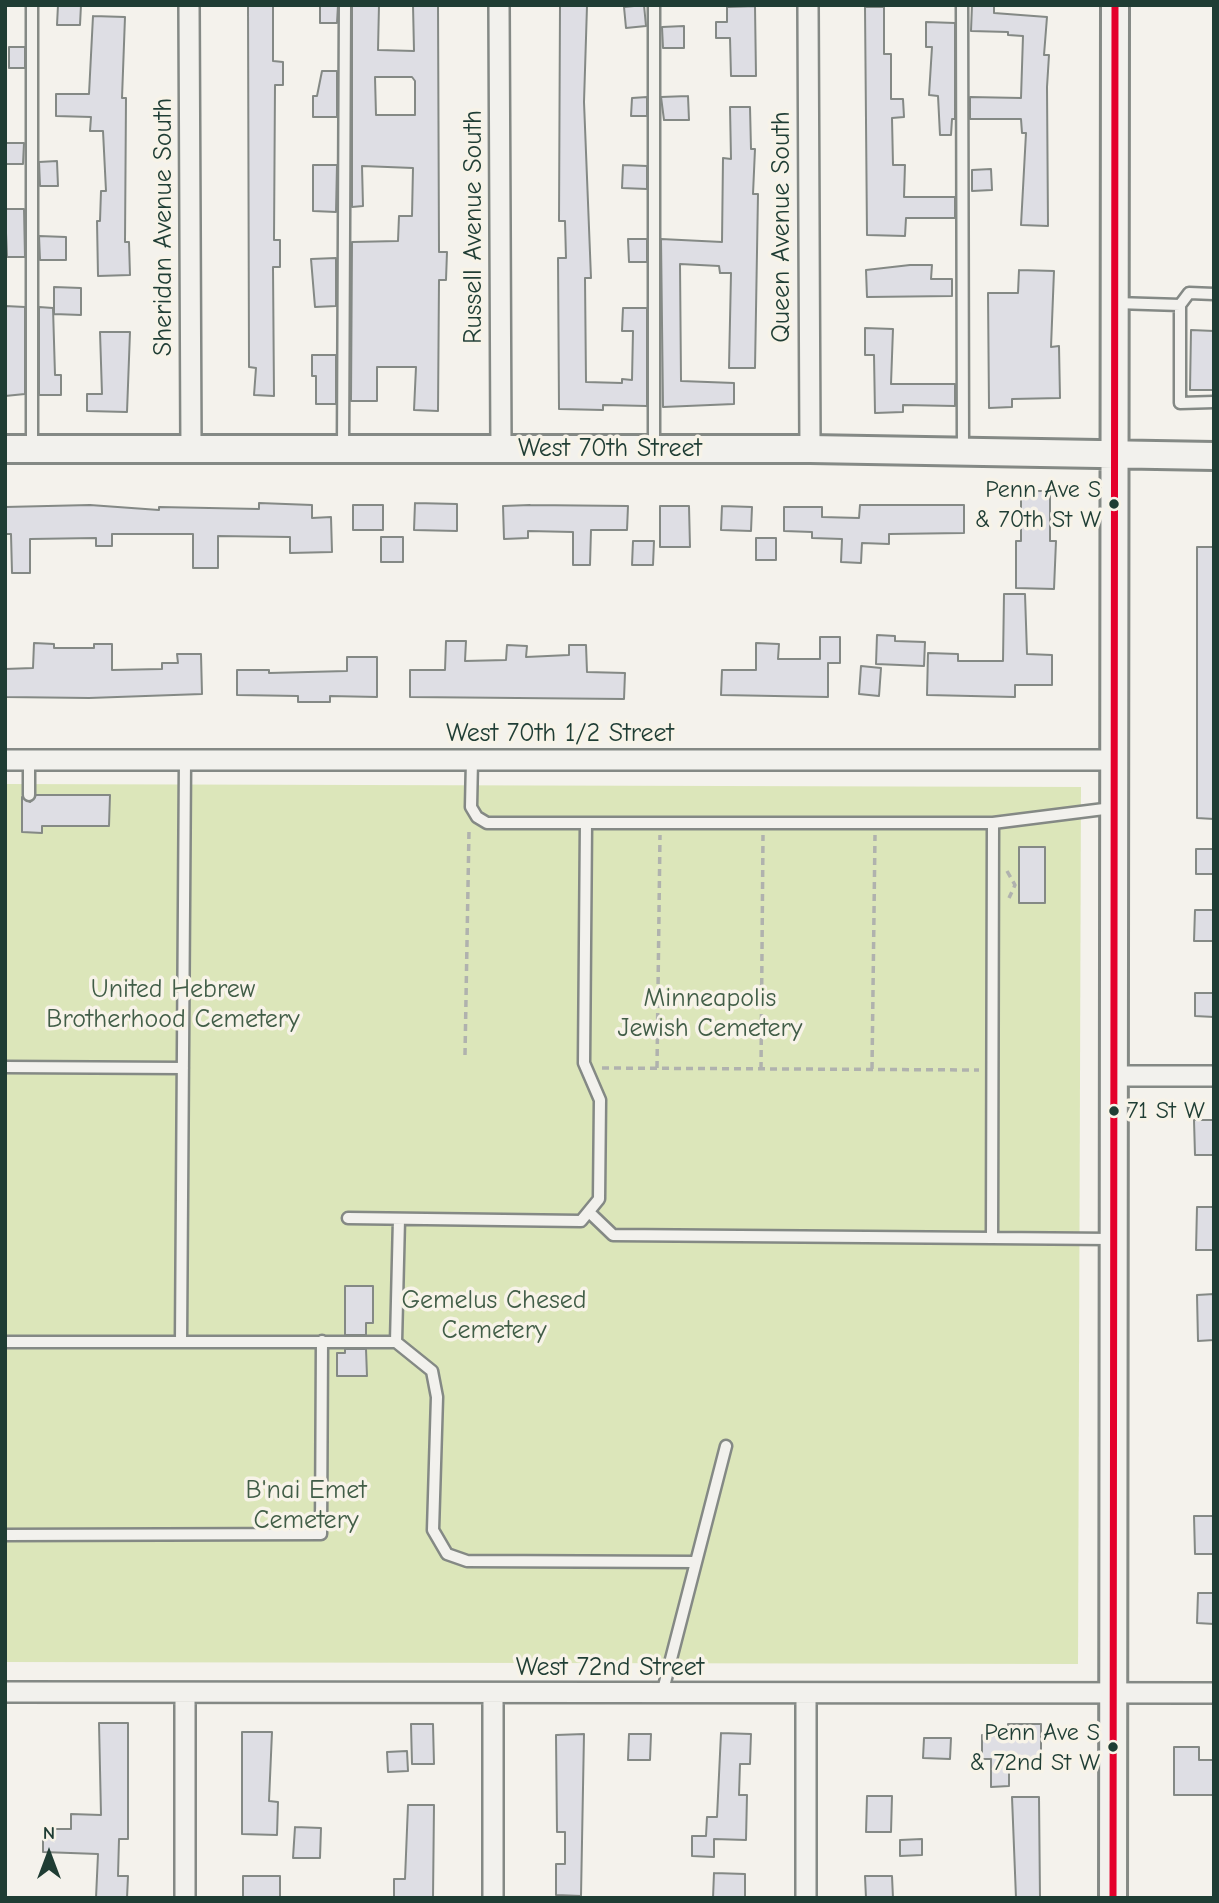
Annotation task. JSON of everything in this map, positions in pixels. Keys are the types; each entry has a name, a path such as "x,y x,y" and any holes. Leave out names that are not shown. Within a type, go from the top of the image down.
{"main road":[{"path":"1113,1898 1115,5"},
{"name":"West 70th Street","path":"5,449 810,449 1214,456"}],"street":[{"name":"Sheridan Avenue South","path":"189,5 191,449"},
{"name":"Russell Avenue South","path":"499,5 501,449"},
{"name":"Queen Avenue South","path":"808,5 810,449"},
{"name":"West 70th 1/2 Street","path":"5,760 1114,760"},
{"path":"1114,1076 1214,1076"},
{"name":"West 72nd Street","path":"5,1692 662,1695 1214,1693"},
{"path":"185,1694 185,1898"},
{"path":"493,1694 493,1898"},
{"path":"806,1695 806,1898"}],"lane":[{"path":"32,5 32,449"},
{"path":"343,449 345,5"},
{"path":"654,5 654,449"},
{"path":"962,5 963,451"},
{"path":"1214,294 1189,293 1180,305 1180,402 1214,402"},
{"path":"1115,303 1180,305"},
{"path":"29,760 29,795"},
{"path":"181,1341 185,760"},
{"path":"472,760 471,807 477,817 487,823 993,822 1114,808"},
{"path":"992,1238 993,822"},
{"path":"348,1219 581,1220 599,1199 600,1100 586,1068 586,823"},
{"path":"5,1068 183,1068"},
{"path":"589,1212 613,1235 1113,1240"},
{"path":"396,1342 399,1219"},
{"path":"5,1535 321,1534 322,1341"},
{"path":"5,1342 396,1342 432,1371 437,1397 433,1531 447,1553 467,1561 696,1562"},
{"path":"662,1695 726,1446"}],"path":[{"path":"465,1055 468,832 477,817"},
{"path":"657,1069 660,823"},
{"path":"761,1069 763,823"},
{"path":"872,1070 875,823"},
{"path":"586,1068 992,1070"}],"green space":[{"path":"5,784 1081,787 1078,1664 5,1662"}],"building":[{"path":"58,5 81,5 80,25 57,25"},
{"path":"248,5 273,5 273,61 283,62 283,85 275,85 274,240 280,240 280,267 273,267 274,396 254,395 256,368 249,367"},
{"path":"320,5 338,5 337,23 320,23"},
{"path":"352,5 379,5 378,50 414,51 413,5 438,5 439,252 447,252 446,280 439,280 438,411 414,410 416,367 377,367 377,401 351,401 352,242 398,241 399,216 412,216 413,168 362,166 363,206 352,207","holes":["375,77 412,77 415,81 415,115 376,115"]},
{"path":"560,5 587,6 584,102 591,278 585,278 586,382 622,383 622,379 632,380 633,331 622,331 623,308 647,308 647,406 603,405 603,410 559,409 558,258 566,258 565,221 559,221"},
{"path":"644,5 646,26 626,28 624,7"},
{"path":"972,5 994,5 994,13 1047,17 1044,55 1049,55 1048,226 1021,225 1026,133 1022,133 1021,119 970,119 970,97 1021,98 1023,36 1008,35 1008,32 971,31"},
{"path":"755,6 756,76 731,76 730,38 716,38 716,22 727,22 727,7"},
{"path":"865,7 884,7 884,54 891,54 891,99 903,99 904,117 892,118 893,165 905,165 904,197 955,197 955,218 906,218 905,236 867,235"},
{"path":"93,16 125,17 122,98 126,98 125,242 129,242 130,275 98,276 97,221 100,221 101,191 106,191 103,131 90,131 91,117 56,116 56,94 89,94"},
{"path":"926,22 955,23 955,119 952,119 951,135 940,135 938,96 929,95 932,47 926,47"},
{"path":"684,26 684,48 663,48 662,27"},
{"path":"9,47 25,47 25,68 9,68"},
{"path":"322,71 337,71 337,117 313,117 313,96 317,96"},
{"path":"688,96 689,120 664,120 661,97"},
{"path":"647,97 647,116 631,116 632,98"},
{"path":"730,107 750,107 751,149 755,149 753,194 758,194 755,368 729,368 731,273 720,273 719,266 680,264 681,381 734,383 734,404 663,407 661,239 722,242 723,158 731,159"},
{"path":"5,143 24,143 23,164 5,164"},
{"path":"57,161 58,186 40,186 39,162"},
{"path":"313,165 337,165 336,212 313,211"},
{"path":"623,165 647,166 647,189 622,188"},
{"path":"991,169 992,190 972,191 972,170"},
{"path":"5,209 24,209 25,257 7,257"},
{"path":"39,236 66,237 66,260 40,260"},
{"path":"628,239 647,239 647,262 629,262"},
{"path":"336,258 336,306 315,307 311,259"},
{"path":"932,265 931,279 952,279 952,296 867,297 866,270"},
{"path":"1019,270 1054,271 1051,347 1059,346 1060,398 1012,399 1012,407 989,408 988,293 1018,293"},
{"path":"54,287 81,288 81,315 54,314"},
{"path":"5,306 25,307 25,394 5,396"},
{"path":"39,307 53,308 55,375 61,375 61,395 39,395"},
{"path":"865,328 893,329 891,384 955,384 955,406 903,405 903,412 875,413 874,355 865,355"},
{"path":"1191,330 1214,331 1214,390 1190,390"},
{"path":"100,332 130,332 127,412 87,411 87,394 102,394"},
{"path":"312,355 336,355 336,404 316,404 316,376 312,376"},
{"path":"1021,491 1050,491 1050,541 1056,541 1054,589 1016,588 1016,541 1021,541"},
{"path":"259,503 312,505 312,518 331,517 332,552 290,553 290,537 218,536 218,568 193,568 193,534 112,534 112,546 96,546 96,538 30,539 30,573 12,573 11,534 5,534 5,507 90,505 159,510 159,507 259,509"},
{"path":"415,503 457,504 457,531 414,530"},
{"path":"353,505 383,505 383,530 353,530"},
{"path":"860,505 964,505 964,533 889,534 889,544 862,543 861,563 841,562 842,539 812,538 812,532 784,531 784,507 822,507 822,517 859,518"},
{"path":"503,506 628,506 627,530 591,530 590,565 573,565 573,532 528,531 528,538 504,539"},
{"path":"660,506 689,506 690,547 660,547"},
{"path":"722,506 752,507 751,531 721,530"},
{"path":"381,537 403,537 403,562 381,562"},
{"path":"756,538 776,538 776,560 756,560"},
{"path":"633,541 654,541 653,565 632,565"},
{"path":"1197,547 1214,547 1214,819 1197,818"},
{"path":"1004,594 1025,594 1027,654 1052,655 1052,685 1015,685 1015,697 927,695 928,653 958,654 958,661 1003,661"},
{"path":"877,635 895,636 895,641 925,642 924,666 876,664"},
{"path":"820,637 840,637 840,663 828,663 828,697 721,695 722,670 756,670 756,643 779,644 778,659 820,659"},
{"path":"446,641 466,641 465,661 506,660 507,645 527,646 526,657 569,655 569,645 586,645 587,672 625,673 624,699 410,697 410,670 445,670"},
{"path":"34,643 54,644 54,648 94,648 94,644 112,644 112,670 162,669 162,663 178,663 177,654 201,654 202,694 89,698 5,697 5,669 33,668"},
{"path":"347,657 377,657 377,697 330,696 330,702 298,702 298,696 237,695 237,670 269,670 269,673 347,671"},
{"path":"861,666 881,668 879,696 859,694"},
{"path":"36,795 110,795 109,826 42,826 42,833 22,832 22,797 30,802"},
{"path":"1019,847 1045,847 1045,903 1019,903"},
{"path":"1196,849 1214,849 1214,874 1196,874"},
{"path":"1195,910 1214,910 1214,941 1194,941"},
{"path":"1195,993 1214,993 1214,1017 1195,1016"},
{"path":"1194,1120 1214,1120 1214,1155 1195,1155"},
{"path":"1197,1207 1214,1207 1214,1250 1196,1250"},
{"path":"345,1286 373,1286 373,1323 366,1323 366,1335 345,1335"},
{"path":"1214,1294 1214,1340 1198,1341 1197,1295"},
{"path":"345,1349 366,1349 367,1376 337,1376 337,1353 345,1353"},
{"path":"1194,1516 1214,1516 1214,1554 1195,1554"},
{"path":"1198,1593 1214,1593 1214,1624 1197,1623"},
{"path":"99,1723 128,1723 128,1839 119,1839 118,1876 128,1876 127,1898 96,1898 98,1854 43,1852 43,1829 71,1829 71,1814 101,1815"},
{"path":"411,1724 433,1724 434,1764 412,1764"},
{"path":"1008,1724 1041,1724 1041,1762 1009,1762 1009,1786 991,1787 991,1759 982,1759 982,1735 1008,1736"},
{"path":"242,1732 272,1732 269,1801 278,1802 277,1835 242,1834"},
{"path":"721,1733 751,1734 750,1764 740,1764 739,1795 747,1795 746,1840 714,1839 714,1857 692,1856 692,1836 706,1836 707,1817 717,1817"},
{"path":"584,1734 581,1896 556,1895 556,1864 565,1864 565,1832 557,1832 556,1735"},
{"path":"629,1734 651,1734 650,1760 628,1760"},
{"path":"924,1738 951,1738 950,1759 923,1758"},
{"path":"1174,1747 1199,1747 1199,1760 1214,1760 1214,1795 1174,1795"},
{"path":"407,1751 408,1771 388,1772 387,1752"},
{"path":"867,1796 892,1796 891,1832 866,1832"},
{"path":"1012,1797 1039,1797 1040,1898 1016,1898"},
{"path":"408,1805 434,1805 433,1898 394,1898 394,1879 405,1879"},
{"path":"295,1827 321,1828 320,1858 293,1858"},
{"path":"922,1839 922,1855 900,1856 900,1840"},
{"path":"714,1873 745,1874 745,1898 713,1898"},
{"path":"243,1876 280,1876 280,1898 243,1898"},
{"path":"865,1876 892,1876 893,1898 866,1898"}],"transit line":[{"path":"1113,1898 1115,5"}],"place":[{"name":"Penn Ave S & 70th St W","path":"1114,504"},
{"name":"71 St W","path":"1114,1111"},
{"name":"Penn Ave S & 72nd St W","path":"1113,1747"}],"park label":[{"name":"United Hebrew Brotherhood Cemetery","path":"173,1005"},
{"name":"Minneapolis Jewish Cemetery","path":"710,1014"},
{"name":"Gemelus Chesed Cemetery","path":"494,1316"},
{"name":"B'nai Emet Cemetery","path":"306,1506"}]}
